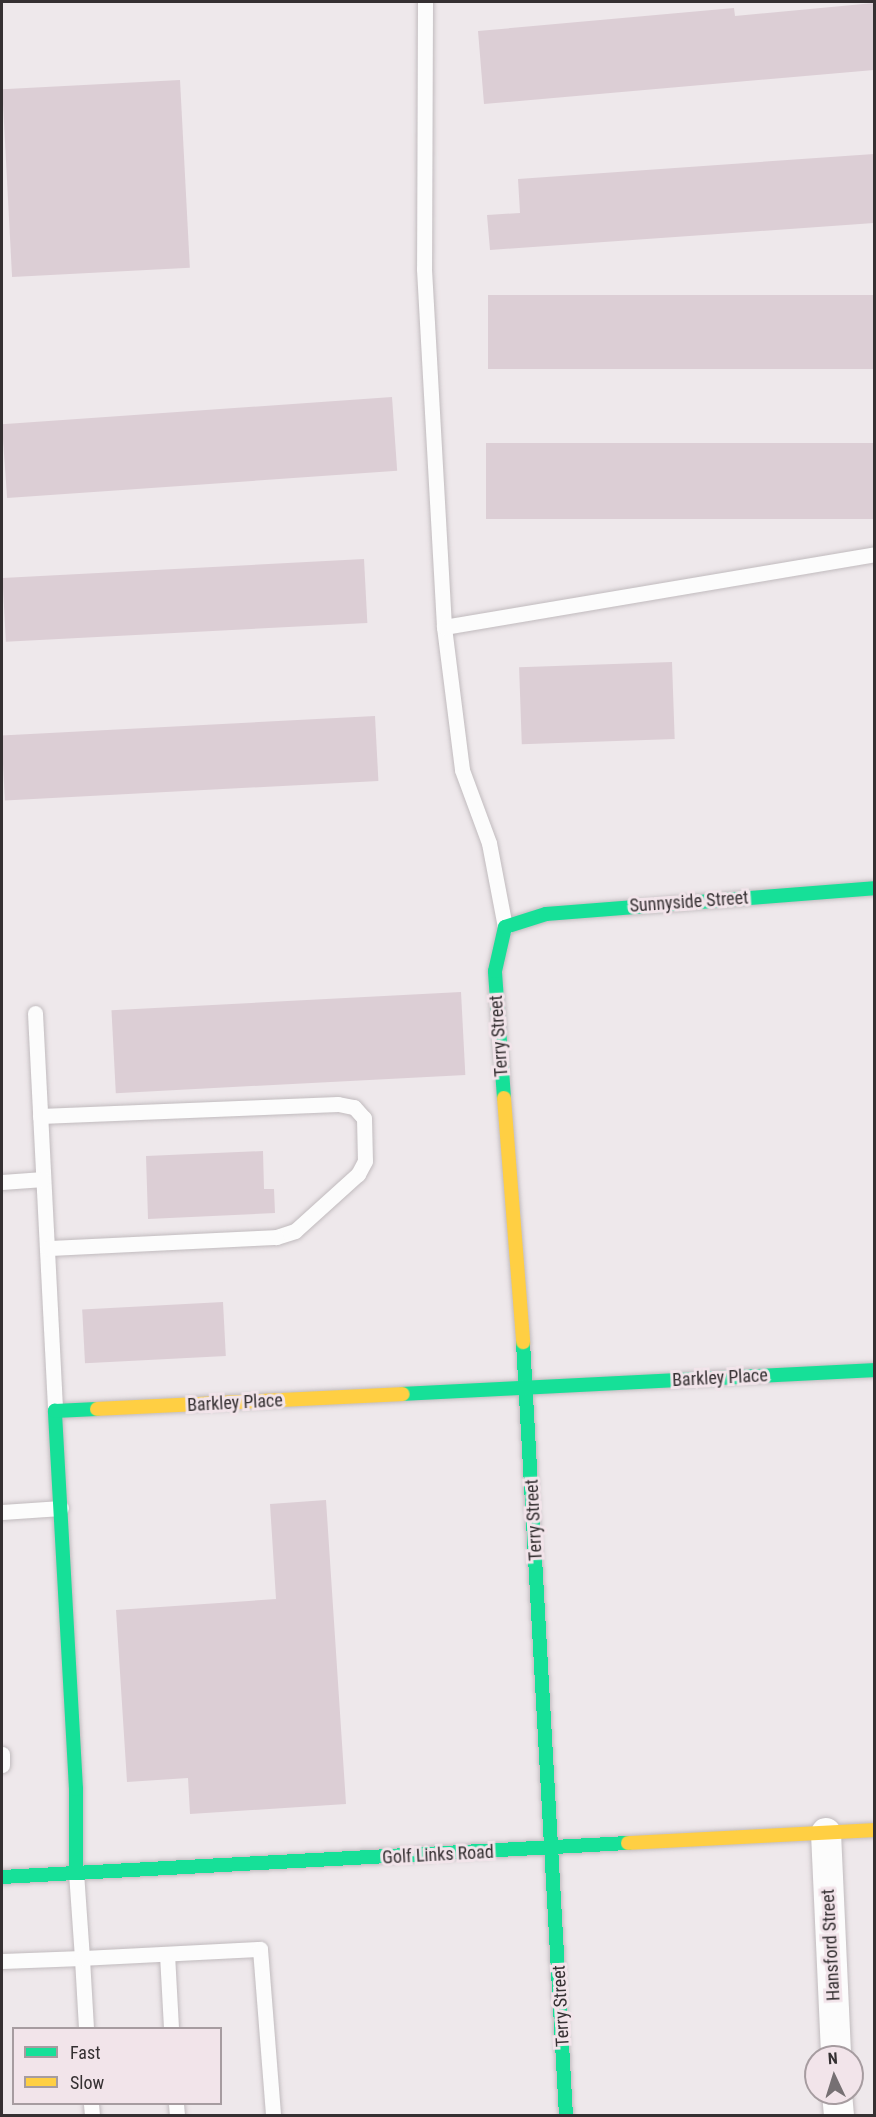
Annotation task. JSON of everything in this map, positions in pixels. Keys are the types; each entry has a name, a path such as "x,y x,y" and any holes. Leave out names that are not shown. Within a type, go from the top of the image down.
{"street":[{"name":"Sunnyside Street","path":"505,927 546,914 874,888"},
{"name":"Terry Street","path":"505,927 495,971 526,1388 566,2115"},
{"name":"Barkley Place","path":"55,1412 874,1370"},
{"path":"55,1412 76,1872"},
{"name":"Golf Links Road","path":"2,1876 553,1850 874,1830"},
{"name":"Hansford Street","path":"826,1833 835,2045"}],"lane":[{"path":"425,2 424,269 444,627 462,770 489,843 505,927"},
{"path":"444,627 874,554"},
{"path":"35,1012 55,1412"},
{"path":"40,1116 339,1104 354,1107 364,1118 365,1161 358,1174 295,1231 276,1237 47,1248"},
{"path":"2,1182 43,1179"},
{"path":"2,1512 61,1508"},
{"path":"2,1754 2,1765"},
{"path":"76,1872 86,2027"},
{"path":"2,1961 260,1948 273,2115"},
{"path":"167,1954 171,2027"}],"building":[{"path":"874,3 874,70 484,104 478,31 734,8 735,16"},
{"path":"180,80 190,268 12,277 2,89"},
{"path":"874,154 874,223 490,250 487,215 520,213 518,179"},
{"path":"488,295 874,295 874,369 488,369"},
{"path":"392,397 397,471 7,498 2,424"},
{"path":"486,443 874,443 874,519 486,519"},
{"path":"364,559 367,623 6,642 2,578"},
{"path":"672,662 675,739 522,744 519,667"},
{"path":"375,716 378,781 5,800 2,736"},
{"path":"461,992 465,1075 116,1093 111,1010"},
{"path":"263,1151 264,1189 274,1189 275,1213 148,1219 146,1156"},
{"path":"223,1302 226,1356 85,1363 82,1309"},
{"path":"326,1500 346,1804 190,1814 188,1778 127,1782 116,1610 276,1599 270,1504"}],"traffic: fast":[{"path":"504,1098 495,971 505,927 546,914 874,888"},
{"path":"523,1342 566,2116"},
{"path":"403,1394 874,1370"},
{"path":"76,1872 76,1789 55,1411 97,1409"},
{"path":"2,1877 628,1843"}],"traffic: slow":[{"path":"504,1098 523,1342"},
{"path":"97,1409 403,1394"},
{"path":"628,1843 874,1830"}]}
